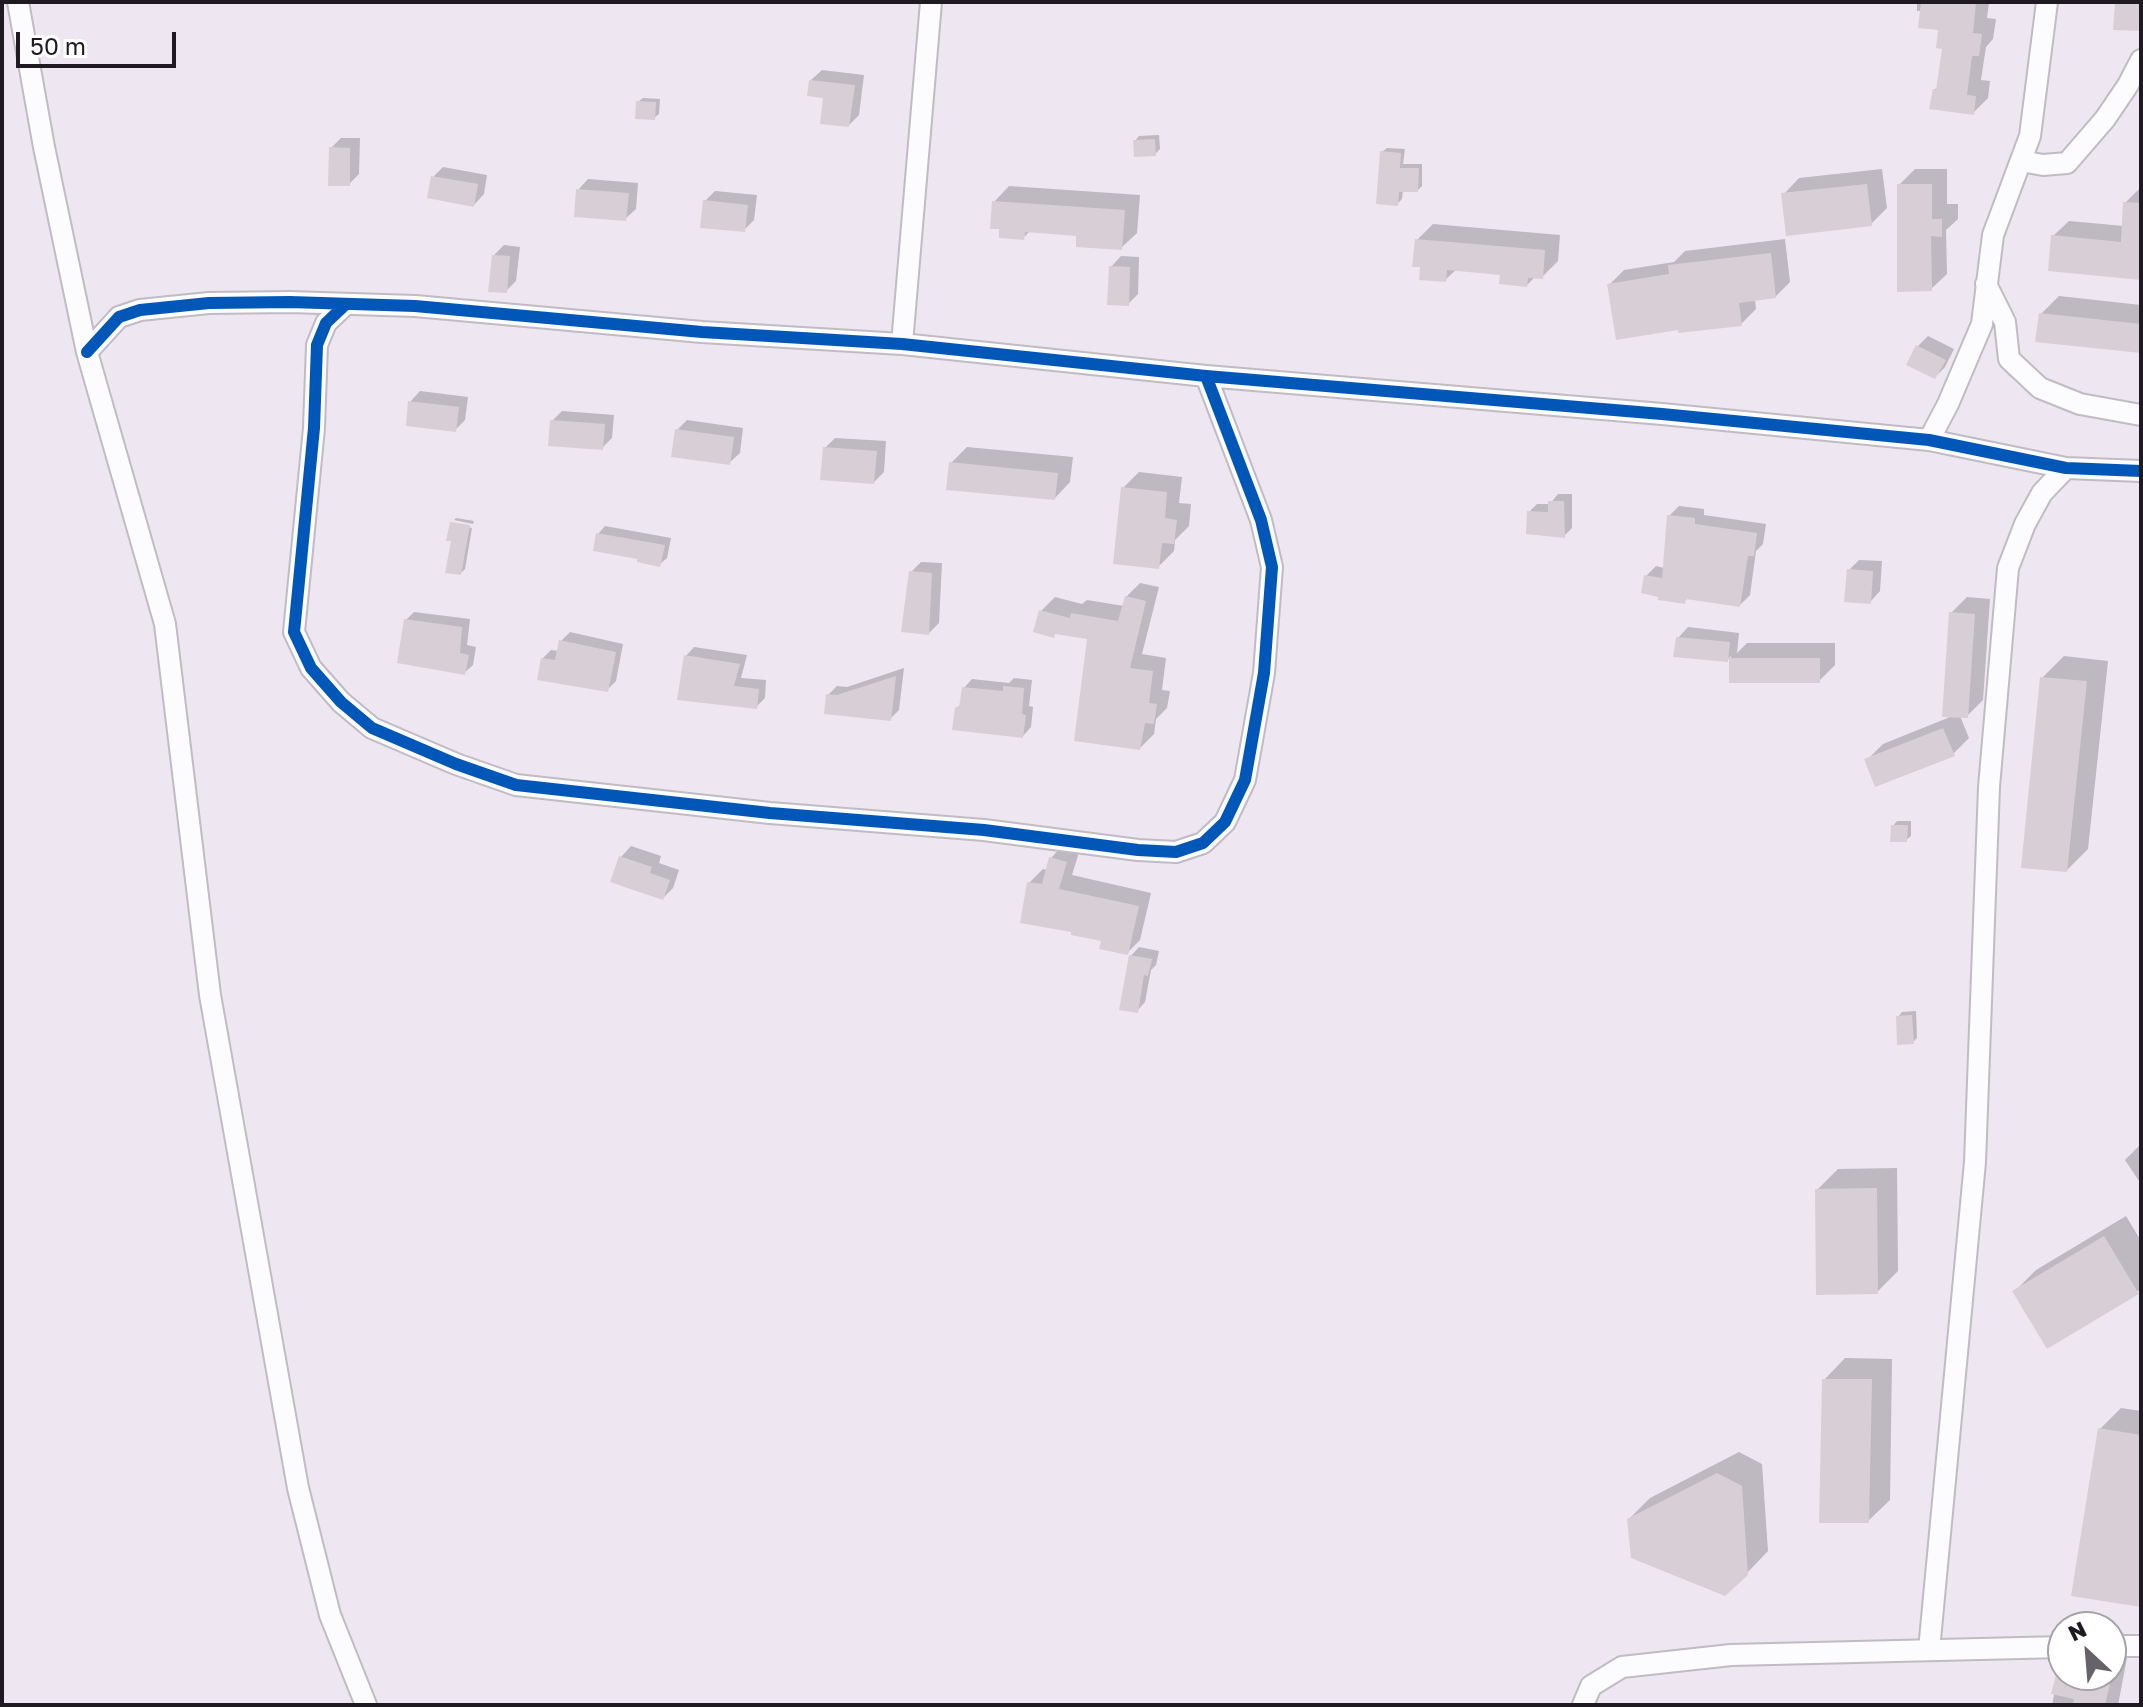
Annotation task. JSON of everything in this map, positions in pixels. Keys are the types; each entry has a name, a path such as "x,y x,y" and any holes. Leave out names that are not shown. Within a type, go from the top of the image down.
{"street":[{"path":"18,2 38,116 87,352 165,624 210,995 298,1488 330,1615 366,1705"},
{"path":"902,344 931,2"},
{"path":"1929,440 1982,324 1993,235 2030,136 2047,2"},
{"path":"2021,161 2043,165 2067,163 2105,119 2141,60"},
{"path":"1986,284 2005,322 2009,359 2040,388 2080,404 2141,415"},
{"path":"87,352 119,317 140,310 209,303 415,306 702,332 902,344 1206,376 1662,414 1929,440 2066,468 2141,471"},
{"path":"346,304 326,323 317,345 314,428 294,632 311,668 341,702 372,728 456,764 516,785 770,813 984,830 1138,850 1176,852 1203,843 1225,822 1245,780 1264,673 1272,567 1261,520 1206,376"},
{"path":"1929,1650 1975,1162 1988,815 2008,568 2025,524 2042,493 2066,468"},
{"path":"1583,1705 1591,1686 1622,1667 1731,1655 2047,1647"}],"building":[{"path":"1921,2 1976,2 1973,33 1982,34 1979,56 1972,56 1967,95 1976,96 1974,115 1929,109 1933,89 1936,90 1942,49 1936,48 1938,30 1918,28"},
{"path":"2115,2 2141,2 2141,31 2113,30"},
{"path":"809,80 855,85 849,127 820,124 823,98 807,96"},
{"path":"636,101 656,102 655,120 635,119"},
{"path":"1155,139 1156,156 1134,157 1133,140"},
{"path":"329,147 350,148 350,186 328,186"},
{"path":"1380,151 1401,153 1400,168 1419,168 1418,192 1399,192 1398,206 1376,204"},
{"path":"431,176 478,184 474,207 427,198"},
{"path":"1867,184 1872,226 1786,236 1781,193"},
{"path":"1897,184 1932,184 1932,219 1942,219 1942,237 1931,236 1932,291 1897,292"},
{"path":"576,189 629,193 626,221 574,217"},
{"path":"703,200 748,205 745,232 700,228"},
{"path":"992,201 1125,210 1122,250 1076,247 1076,236 1025,232 1024,240 999,238 999,229 990,229"},
{"path":"2123,202 2141,203 2141,280 2048,271 2051,235 2121,242"},
{"path":"1415,239 1545,250 1543,279 1528,278 1527,287 1499,284 1500,275 1447,270 1446,282 1419,280 1420,267 1412,267"},
{"path":"1771,253 1776,298 1739,303 1742,326 1678,333 1678,330 1616,340 1607,284 1669,274 1668,265"},
{"path":"492,255 510,256 507,293 488,292"},
{"path":"1109,266 1130,267 1129,306 1107,305"},
{"path":"2039,313 2141,324 2141,353 2035,342"},
{"path":"1916,345 1946,360 1935,379 1906,365"},
{"path":"408,401 459,407 456,432 406,426"},
{"path":"550,420 605,424 603,450 548,446"},
{"path":"675,429 734,437 730,465 671,457"},
{"path":"823,447 877,451 874,484 820,480"},
{"path":"949,462 1058,473 1055,500 946,490"},
{"path":"1121,487 1167,492 1165,518 1177,520 1174,544 1162,543 1159,569 1113,564"},
{"path":"1548,501 1564,501 1565,538 1526,534 1527,511 1548,512"},
{"path":"1667,515 1695,518 1695,524 1757,533 1754,556 1748,556 1740,607 1686,599 1685,604 1658,600 1658,597 1641,593 1644,575 1662,578"},
{"path":"450,522 470,525 461,575 445,573 451,541 446,541"},
{"path":"596,533 665,545 660,567 637,562 637,559 593,551"},
{"path":"1847,569 1873,571 1871,604 1844,602"},
{"path":"909,571 932,573 929,635 901,632"},
{"path":"1125,596 1146,601 1130,668 1153,671 1149,703 1157,704 1154,724 1145,723 1140,750 1074,741 1087,639 1055,634 1054,638 1033,632 1039,610 1070,618 1071,613 1118,621"},
{"path":"1949,612 1975,614 1968,718 1942,717"},
{"path":"404,619 462,627 460,653 469,655 465,675 397,663"},
{"path":"1676,637 1730,642 1728,662 1673,657"},
{"path":"559,640 616,652 608,692 537,680 541,658 555,660"},
{"path":"684,655 740,664 734,686 759,689 757,709 677,700"},
{"path":"1729,658 1820,658 1820,683 1729,683"},
{"path":"896,676 891,721 824,714 826,694 837,695"},
{"path":"2040,677 2087,681 2067,872 2021,868"},
{"path":"1003,686 1024,688 1022,714 1026,715 1023,738 952,730 962,687 1003,691"},
{"path":"1943,728 1955,756 1875,787 1864,759"},
{"path":"1891,825 1908,825 1907,842 1890,842"},
{"path":"619,856 652,867 650,873 670,880 663,900 610,882"},
{"path":"1049,857 1067,862 1059,889 1139,906 1128,955 1099,949 1101,941 1071,935 1071,932 1020,923 1027,882 1042,884"},
{"path":"1129,955 1152,959 1148,976 1144,975 1138,1013 1119,1010"},
{"path":"1912,1015 1914,1044 1897,1045 1896,1016"},
{"path":"1877,1188 1878,1294 1816,1295 1815,1189"},
{"path":"2104,1236 2139,1294 2047,1349 2012,1291"},
{"path":"1822,1379 1872,1379 1869,1523 1819,1523"},
{"path":"2098,1428 2141,1435 2141,1607 2071,1596"},
{"path":"1717,1473 1742,1486 1748,1575 1725,1596 1631,1558 1627,1519"},
{"path":"2052,1691 2108,1691 2105,1705 2073,1705 2074,1699 2051,1694"}],"cycle path":[{"path":"87,352 119,317 140,310 209,303 415,306 702,332 902,344 1206,376 1662,414 1929,440 2066,468 2141,471"},
{"path":"346,304 326,323 317,345 314,428 294,632 311,668 341,702 372,728 456,764 516,785 770,813 984,830 1138,850 1176,852 1203,843 1225,822 1245,780 1264,673 1272,567 1261,520 1206,376"}]}
